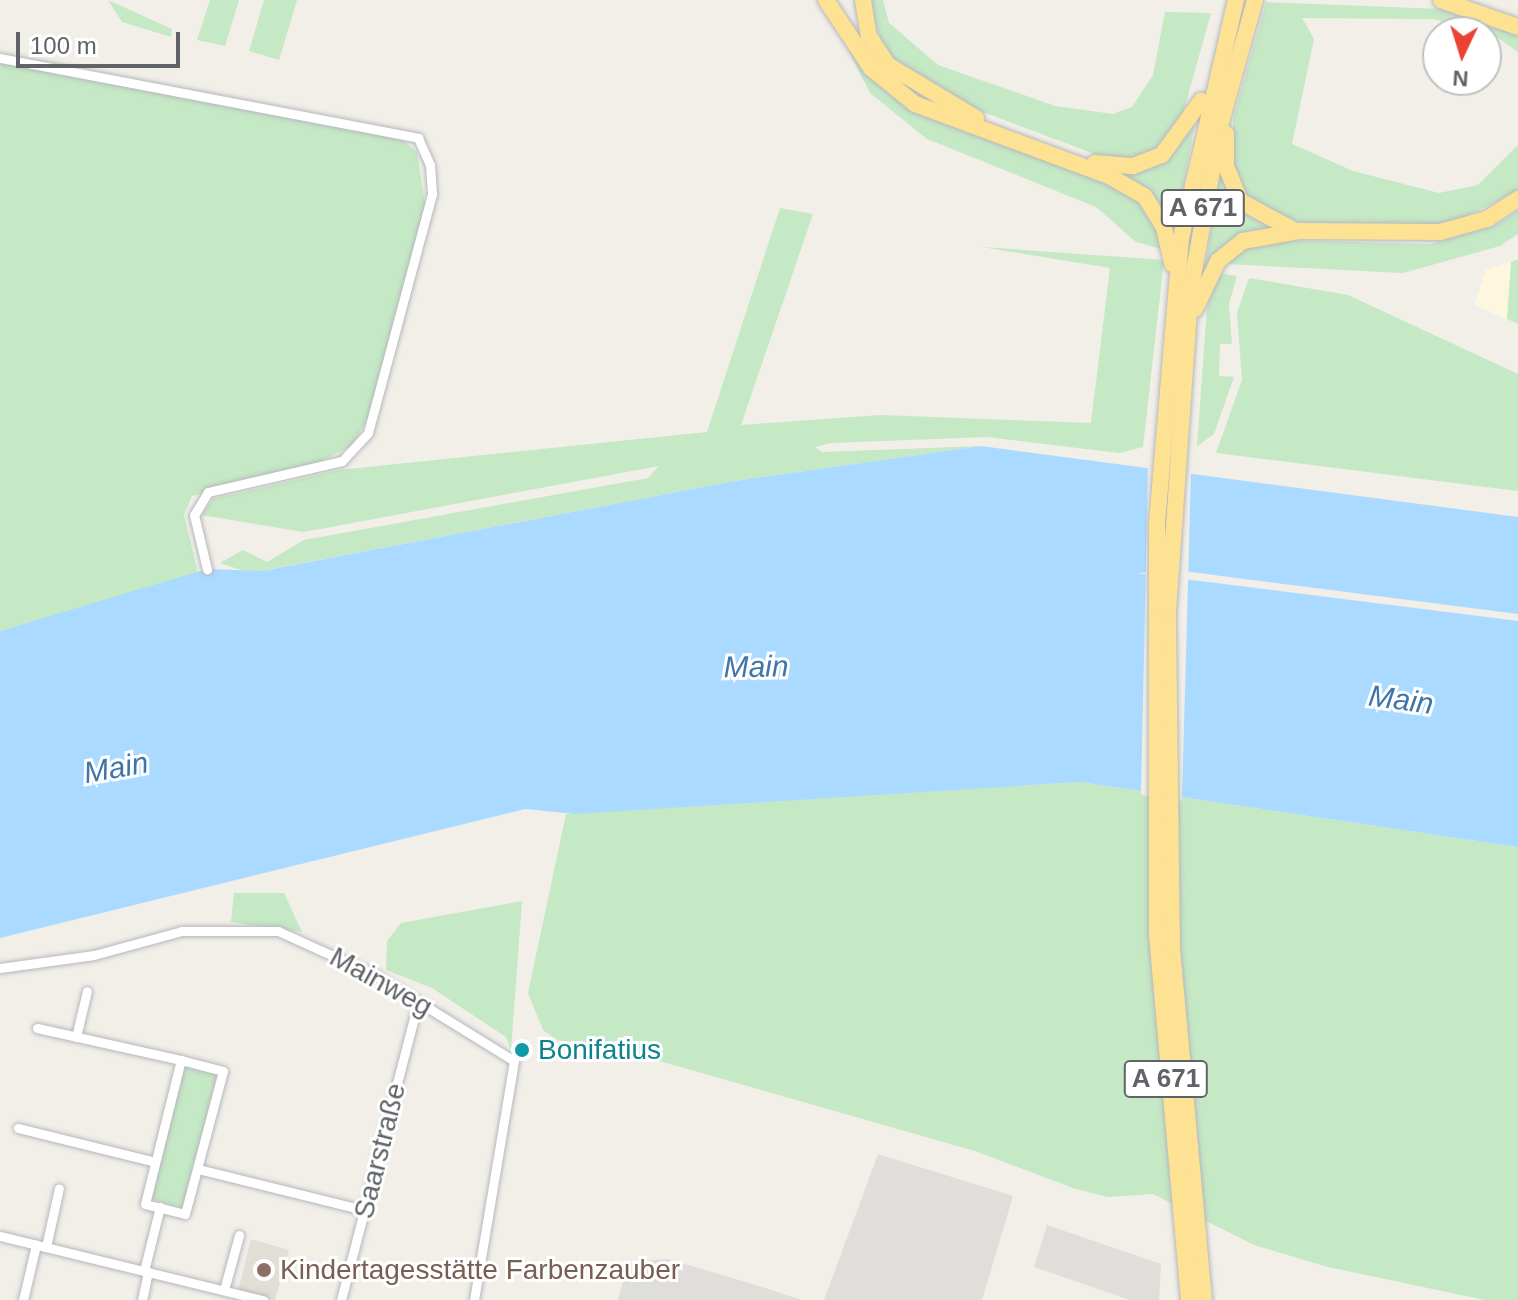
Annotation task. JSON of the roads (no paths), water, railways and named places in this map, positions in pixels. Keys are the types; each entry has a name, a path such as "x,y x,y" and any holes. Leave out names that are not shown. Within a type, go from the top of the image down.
{"highway":[{"path":"826,0 842,18 871,68 915,104 1111,177 1145,197 1164,228 1175,285"},
{"path":"838,0 842,18"},
{"path":"863,0 875,47 905,80 980,120 1101,165 1133,166 1169,150 1212,82"},
{"name":"A 671","path":"1189,1300 1154,858 1169,437 1175,285 1212,82 1236,0"},
{"name":"A 671","path":"1204,1300 1169,866 1169,437 1230,85 1255,0"},
{"path":"1441,0 1518,27"},
{"path":"1230,85 1231,187 1253,212 1300,231"},
{"path":"1186,332 1209,275 1228,250 1300,231 1440,232 1487,219 1518,199"}],"street":[{"path":"0,58 418,138 430,165 432,194 368,433 342,461 208,492 194,515 207,569"},
{"name":"Mainweg","path":"0,968 94,955 182,931 263,928 297,936 418,1002 514,1061 474,1300"},
{"path":"76,1037 87,991"},
{"name":"Saarstraße","path":"341,1300 418,1002"},
{"path":"37,1028 181,1060 223,1071 185,1214 145,1204 181,1060"},
{"path":"18,1128 155,1162"},
{"path":"198,1169 364,1210"},
{"path":"23,1300 59,1188"},
{"path":"142,1300 160,1207"},
{"path":"224,1290 239,1235"},
{"path":"0,1236 263,1300"}],"water":[{"name":"Main","path":"981,446 1518,517 1518,614 1183,571 1136,573 1518,621 1518,847 1080,782 575,814 525,809 0,938 0,631 207,569 262,571 735,481"}],"place":[{"name":"Bonifatius","path":"522,1050"},
{"name":"Kindertagesstätte Farbenzauber","path":"264,1270"}]}
